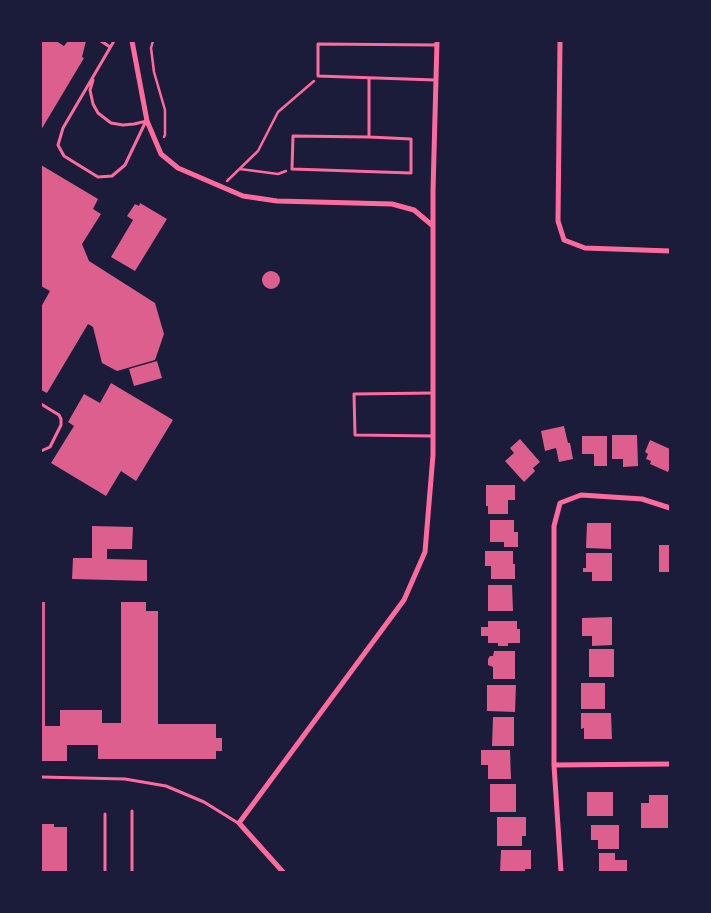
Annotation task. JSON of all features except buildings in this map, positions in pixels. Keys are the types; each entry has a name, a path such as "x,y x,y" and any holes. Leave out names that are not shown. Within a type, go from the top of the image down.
{"street":[{"path":"132,41 147,121 161,154 178,168 243,196 277,201 392,204 414,210 433,226"},
{"path":"560,41 558,221 564,240 585,248 670,251"},
{"path":"283,872 238,823 404,600 425,552 433,455 433,226 437,43"},
{"path":"561,872 554,765 554,526 560,503 581,495 642,499 670,508"},
{"path":"554,765 670,764"}],"lane":[{"path":"101,41 110,47"},
{"path":"114,41 63,128 58,145 64,156 98,177 112,176 125,165 147,121"},
{"path":"436,80 318,76 318,44 437,43"},
{"path":"94,75 90,90 93,104 98,113 111,123 123,126 147,121"},
{"path":"369,78 369,137"},
{"path":"293,136 369,137 411,139 410,173 292,170 293,136"},
{"path":"433,392 354,394 355,435 433,436"},
{"path":"41,404 62,418 61,425 50,447 41,451"},
{"path":"41,777 125,779 166,786 204,802 238,823"},
{"path":"132,811 132,872"},
{"path":"104,872 105,814"}],"path":[{"path":"153,41 151,48 154,72 165,110 165,135 158,147"},
{"path":"221,187 258,151 278,112 318,76"},
{"path":"240,169 278,174 292,170"}]}
